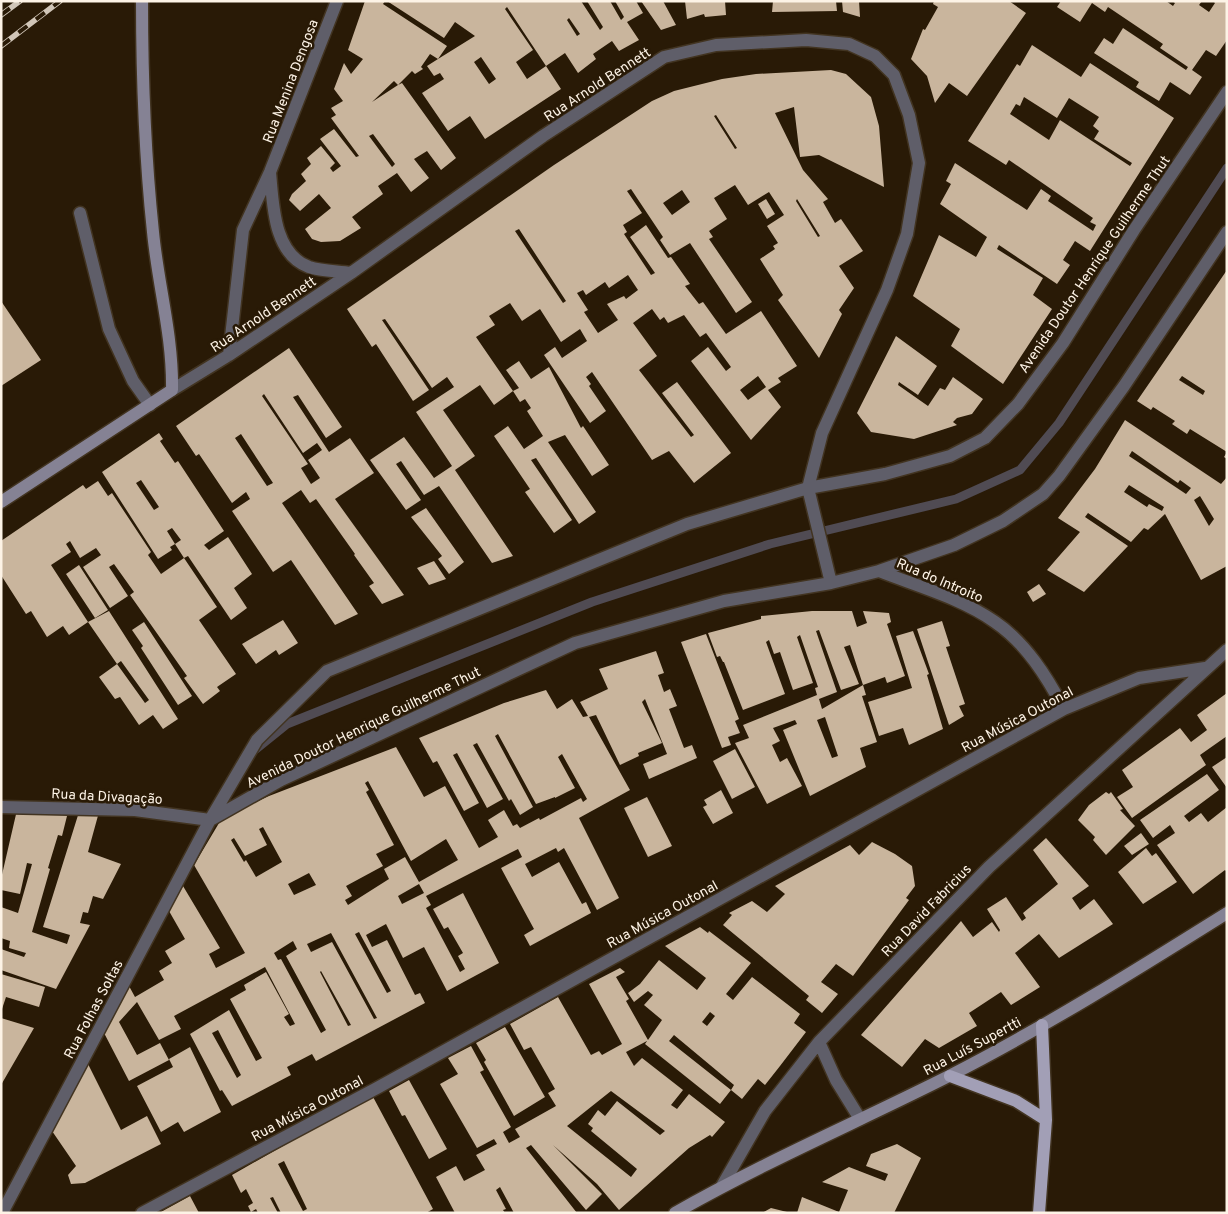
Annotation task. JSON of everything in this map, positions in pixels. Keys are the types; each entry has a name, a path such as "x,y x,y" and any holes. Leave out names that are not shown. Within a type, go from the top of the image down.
{"main road":[{"path":"1039,1213 1046,1120 1042,1026"},
{"path":"950,1076 1016,1102 1046,1120"}],"street":[{"path":"142,1 142,68 153,233 173,361 172,390"},
{"name":"Rua Menina Dengosa","path":"229,355 243,230 270,172 337,1"},
{"name":"Rua Arnold Bennett","path":"1,502 229,355 350,274 543,136 664,58 716,45 806,40 849,44 875,56 894,75 909,116 919,163 907,234 887,290 822,433 808,488 831,582"},
{"name":"Avenida Doutor Henrique Guilherme Thut","path":"210,820 257,740 327,671 687,524 808,488 885,474 950,456 985,438 1018,404 1063,343 1134,230 1227,92"},
{"name":"Rua Menina Dengosa","path":"270,172 274,209 280,237 294,257 308,266 350,274"},
{"path":"80,213 109,329 133,381 150,406"},
{"name":"Avenida Doutor Henrique Guilherme Thut","path":"210,820 280,780 575,643 724,601 831,582 879,571 954,545 1004,521 1043,494 1124,386 1227,232"},
{"name":"Rua do Introito","path":"879,571 957,601 996,622 1035,662 1049,680 1064,709"},
{"name":"Rua David Fabricius","path":"676,1213 722,1186 765,1111 819,1042 989,867 1205,668 1227,650"},
{"name":"Rua Música Outonal","path":"142,1213 368,1092 1064,709 1140,678 1205,668"},
{"name":"Rua da Divagação","path":"1,807 135,810 210,820"},
{"name":"Rua Folhas Soltas","path":"2,1213 210,820"},
{"name":"Rua Luís Supertti","path":"722,1186 950,1076 1042,1026 1227,913"},
{"path":"819,1042 836,1080 860,1119"}],"building":[{"path":"365,1 385,1 383,4 447,46 438,59 430,54 421,67 423,69 415,74 412,71 398,85 402,83 456,158 441,170 427,151 414,159 429,178 411,192 397,173 378,186 383,194 352,217 361,228 340,241 321,242 312,239 305,229 331,208 319,194 300,211 289,200 292,194 306,181 301,174 311,164 307,158 321,146 335,163 330,168 333,172 341,166 320,139 334,129 356,157 359,156 331,118 336,115 331,108 343,101 334,89 344,63 351,74 363,59 348,50","holes":["394,81 398,85 372,102","373,134 395,164 392,167 369,136"]},
{"path":"387,1 581,1 600,30 603,27 587,1 610,1 621,20 624,17 615,1 636,1 643,13 627,22 639,40 619,51 612,41 593,54 596,59 578,73 565,53 546,66 561,89 485,139 470,116 448,131 422,93 444,79 440,73 434,76 427,66 475,36 455,22 444,38","holes":["507,7 546,66 527,79 516,62 533,50 505,9","569,18 580,34 577,36 567,20","481,57 496,79 489,84 474,62"]},
{"path":"641,1 663,1 676,25 661,30"},
{"path":"685,1 725,1 726,15 705,17 704,14 687,19"},
{"path":"773,1 836,1 837,11 772,12"},
{"path":"842,1 859,1 860,17 843,12"},
{"path":"934,1 1009,1 1026,13 967,96 949,83 935,103 927,76 911,59 923,29 925,30 938,7 933,4"},
{"path":"1061,1 1166,1 1173,6 1175,3 1172,1 1202,1 1199,5 1209,12 1215,3 1213,1 1227,1 1227,40 1216,56 1206,50 1192,70 1202,77 1190,95 1170,82 1159,101 1136,87 1139,82 1094,53 1104,38 1113,44 1123,28 1186,70 1188,67 1160,48 1163,44 1108,7 1105,12 1092,3 1080,22 1057,7"},
{"path":"1032,45 1081,77 1090,63 1174,118 1090,251 1075,241 1063,260 1070,265 1057,284 999,245 997,249 1043,278 1033,295 1052,309 1003,384 951,346 960,329 913,296 939,235 976,257 987,237 940,204 951,184 946,181 955,163 1027,210 1041,189 1051,196 1048,201 1093,231 1096,225 1090,222 1093,218 1009,160 1006,165 968,141 1017,64 1020,66","holes":["1024,97 1057,118 1069,98 1099,117 1093,126 1099,131 1094,139 1132,163 1130,166 1060,120 1049,140 1010,114 1016,104 1020,106"]},
{"path":"831,70 846,74 871,97 879,126 884,187 819,155 800,157 794,107 775,113 803,170 828,199 823,202 835,223 841,219 863,251 839,266 854,288 839,310 842,314 819,358 778,300 783,295 760,259 775,249 773,246 778,243 767,226 784,215 769,192 748,205 735,185 714,198 727,219 709,231 713,237 709,239 752,302 736,313 690,243 670,255 660,240 663,237 631,189 627,191 642,213 623,225 627,232 624,234 651,275 655,273 630,237 646,225 668,258 671,257 690,284 685,286 699,304 703,302 726,334 761,311 797,366 778,378 781,382 768,390 781,407 751,440 691,361 708,347 726,371 731,367 706,333 700,337 684,315 668,323 664,317 660,320 652,309 633,323 657,356 639,370 691,437 694,435 662,393 677,382 731,453 694,483 669,451 652,460 592,372 586,377 591,384 589,386 606,411 590,423 544,355 555,347 562,358 587,341 580,329 561,342 540,309 522,321 510,303 489,316 495,325 476,337 513,391 494,405 480,385 443,410 475,456 455,470 513,556 492,563 439,486 424,495 401,461 396,464 421,500 406,510 370,460 404,437 434,478 452,466 416,412 454,387 447,377 432,388 385,319 382,320 429,390 413,401 376,344 372,347 347,309 554,165 652,101 674,91 722,79 756,74","holes":["716,115 737,148 735,149 714,116","682,190 690,202 672,215 663,203","797,199 820,236 818,237 796,201","519,229 566,301 563,303 515,231","628,275 638,290 626,299 624,296 607,304 618,320 598,333 584,312 588,310 577,293 583,290 586,295 605,282 609,288","758,376 766,387 748,400 740,390"]},
{"path":"766,199 775,214 767,219 758,204"},
{"path":"1227,270 1227,452 1190,429 1187,434 1172,424 1175,421 1153,407 1151,410 1137,401","holes":["1182,376 1205,391 1203,395 1179,380"]},
{"path":"1,301 41,360 1,386"},
{"path":"896,336 937,366 918,395 899,382 898,385 928,406 940,388 945,390 953,377 983,399 972,414 957,418 953,422 957,425 914,439 871,432 857,413"},
{"path":"289,348 342,427 326,438 298,395 293,397 329,452 350,438 374,473 335,499 404,595 382,604 369,586 374,583 316,499 310,503 301,490 282,503 358,614 335,625 291,560 273,572 232,511 250,499 246,492 232,503 199,454 196,456 176,426","holes":["264,394 303,453 317,443 322,450 308,460 320,478 311,484 301,468 308,464 262,396","241,434 273,483 267,486 235,438"]},
{"path":"519,361 531,379 549,367 581,428 583,426 609,465 592,476 565,435 548,442 596,512 579,524 536,458 531,460 572,520 554,533 525,492 530,489 494,436 508,426 524,449 543,436 527,411 531,408 525,399 520,402 513,391 519,388 506,370"},
{"path":"1125,420 1221,484 1227,477 1227,566 1201,580 1165,514 1148,530 1144,528 1131,542 1088,513 1085,517 1128,546 1084,592 1047,570 1080,532 1058,518 1095,469","holes":["1132,451 1178,483 1180,480 1191,488 1186,494 1129,456","1129,485 1164,507 1162,511 1149,504 1147,507 1124,492","1200,496 1214,519 1209,526 1194,500"]},
{"path":"159,433 163,439 160,441 175,463 178,461 224,531 204,545 209,550 228,537 252,574 234,588 247,608 231,620 188,556 184,558 175,544 170,547 172,550 158,559 102,472","holes":["141,480 159,507 154,510 136,483","172,528 181,540 175,544 167,531"]},
{"path":"98,481 108,496 112,493 151,552 148,555 161,574 184,558 217,607 199,620 236,674 217,687 220,691 203,704 184,678 187,676 130,595 134,592 114,564 109,567 128,596 110,608 83,567 101,555 96,548 80,558 70,541 66,544 71,552 51,565 88,622 69,635 63,626 47,637 31,611 26,614 1,575 1,541 83,485 86,489"},
{"path":"426,508 464,562 449,574 438,559 442,556 411,517"},
{"path":"434,561 446,579 429,585 417,568"},
{"path":"79,565 108,610 95,618 66,574"},
{"path":"1039,584 1046,594 1033,602 1027,592"},
{"path":"109,611 178,719 163,729 153,715 139,725 120,697 115,699 99,677 117,664 88,622","holes":["121,661 149,700 145,703 117,664"]},
{"path":"812,611 852,611 857,627 867,623 863,611 889,613 891,622 887,624 905,676 887,683 885,677 863,685 866,695 862,696 877,742 860,748 866,767 810,796 783,730 797,724 795,720 773,728 780,741 772,745 780,762 787,758 802,786 767,804 735,743 749,738 743,725 817,695 815,688 818,687 800,635 797,637 813,683 793,690 780,652 774,654 769,640 766,642 785,694 743,710 724,662 720,656 717,657 708,633 761,619 761,616","holes":["819,630 841,690 859,684 844,647 850,645 863,685 822,709 819,699 837,692 816,631","825,717 838,756 832,758 817,720"]},
{"path":"283,620 298,643 279,655 276,650 256,664 242,644"},
{"path":"942,621 950,646 946,647 965,704 959,706 964,716 949,725 917,629"},
{"path":"144,622 192,696 178,705 141,648 143,646 132,630"},
{"path":"913,631 929,674 927,675 943,729 909,745 903,728 879,736 868,702 912,688 896,636"},
{"path":"706,634 739,719 735,721 740,733 728,737 731,745 722,748 681,642"},
{"path":"656,651 664,673 658,675 664,692 670,689 677,706 669,709 684,748 692,745 697,758 649,779 643,764 667,754 645,699 642,702 662,743 638,753 639,756 620,765 596,715 589,717 630,790 579,818 619,898 597,910 564,848 558,852 556,848 525,864 532,877 559,862 582,904 586,902 591,913 530,946 524,935 534,929 501,868 522,857 518,849 426,896 431,905 426,908 460,972 465,969 458,956 463,953 448,927 444,929 433,909 463,893 499,963 447,991 424,947 403,958 386,924 366,935 372,947 387,940 415,995 420,993 425,1003 316,1061 312,1054 287,1067 291,1075 232,1106 222,1090 220,1091 190,1034 229,1010 256,1061 262,1058 230,999 246,990 244,985 266,972 289,1014 284,1017 290,1026 295,1024 265,967 174,1016 181,1029 159,1040 137,1002 119,1022 137,1055 160,1043 169,1060 129,1081 103,1031 129,986 135,997 164,980 159,971 172,963 165,951 185,939 169,911 183,886 220,948 209,954 216,968 245,953 194,865 222,818 269,796 396,747 424,797 445,786 479,848 498,837 488,820 504,810 513,826 517,824 520,828 539,818 540,820 581,798 583,802 587,799 562,754 558,757 575,788 555,798 536,804 498,734 495,736 533,807 520,815 511,799 509,801 477,743 473,745 503,799 487,808 457,753 453,755 479,803 464,811 437,761 433,763 419,738 504,703 546,690 557,709 572,699 583,717 588,716 580,702 608,689 599,669","holes":["368,781 411,861 446,839 458,860 419,882 405,857 384,869 389,879 348,905 345,900 352,896 346,886 383,866 376,854 394,845 366,792 369,790 365,783","263,827 282,862 256,877 246,860 244,862 231,840 234,838 245,856 267,845 259,829","309,873 316,885 294,895 288,884","419,884 424,893 402,904 398,896","359,932 391,991 387,993 355,934","331,933 377,1018 374,1019 332,942 311,952 307,944","293,941 297,949 286,956 326,1030 321,1033 281,959 278,960 274,953","321,971 351,1025 348,1026","218,1030 241,1075 237,1078 212,1033"]},
{"path":"1227,693 1227,736 1200,755 1206,765 1132,818 1117,797 1133,787 1122,770 1180,728 1191,742 1207,730 1197,715"},
{"path":"735,749 755,787 732,799 713,761"},
{"path":"1227,757 1227,788 1212,767"},
{"path":"1207,774 1219,790 1184,816 1189,822 1201,813 1208,822 1227,807 1227,872 1225,870 1193,894 1157,845 1175,833 1170,825 1153,838 1140,820"},
{"path":"721,790 733,813 713,824 703,807 707,805 704,800"},
{"path":"1106,792 1109,794 1111,792 1123,809 1120,810 1135,826 1106,855 1093,840 1095,837 1078,820 1089,805"},
{"path":"647,797 672,846 648,857 624,808"},
{"path":"17,810 68,812 62,836 58,835 48,868 50,869 32,932 67,944 70,935 43,927 79,812 99,812 88,852 121,864 103,899 93,896 88,913 83,912 80,923 90,925 56,989 1,970 1,949 24,957 26,953 9,948 10,941 1,938 1,907 18,913 32,864 27,863 20,894 1,890 1,879"},
{"path":"1141,833 1149,844 1132,855 1124,846"},
{"path":"1046,838 1089,886 1072,898 1080,910 1094,899 1113,924 1059,958 1039,934 1015,953 1040,987 1011,1005 1001,992 969,1013 977,1026 939,1048 925,1039 902,1067 861,1035 961,921 973,937 992,922 999,932 1000,930 987,909 1006,897 1022,921 1026,918 1023,913 1058,884 1033,850"},
{"path":"872,842 895,854 912,866 915,886 906,898 909,900 853,976 836,964 821,982 838,994 822,1013 806,1000 809,996 723,925 732,915 729,913 752,901 767,912 785,894 775,886 850,845 859,855"},
{"path":"1146,848 1152,856 1156,853 1177,882 1143,904 1118,872"},
{"path":"700,927 708,933 709,931 751,963 726,994 733,1000 752,977 800,1014 794,1023 806,1032 765,1085 758,1079 742,1099 731,1090 720,1104 645,1044 647,1041 626,1052 634,1066 642,1058 683,1090 671,1105 677,1109 689,1094 725,1122 712,1137 710,1135 689,1148 619,1210 597,1184 553,1145 602,1194 586,1210 531,1145 526,1148 577,1213 514,1213 500,1187 496,1190 506,1209 503,1210 505,1213 455,1213 436,1177 456,1166 464,1181 485,1170 476,1155 497,1144 494,1139 477,1148 440,1084 458,1074 448,1058 471,1046 484,1070 480,1072 511,1127 503,1132 509,1143 520,1137 515,1129 556,1106 548,1093 555,1089 531,1047 524,1050 510,1024 558,997 591,1055 599,1051 602,1055 622,1044 589,984 620,968 625,972 616,977 629,999 626,1001 648,1040 662,1020 644,1005 653,995 648,991 634,1002 628,993 640,984 659,960 697,990 706,978 665,946","holes":["710,1012 715,1016 707,1026 702,1022","674,1035 734,1085 731,1090 669,1041","611,1091 665,1131 660,1135 617,1101 605,1116 598,1110 588,1124 593,1128 591,1131 637,1169 631,1177 567,1126"]},
{"path":"1,974 45,987 39,1007 6,997 1,1012"},
{"path":"1,1018 34,1028 1,1085"},
{"path":"505,1027 545,1097 514,1116 484,1062 486,1060 476,1043"},
{"path":"190,1047 221,1112 184,1132 178,1122 161,1132 137,1086 173,1067 169,1059"},
{"path":"88,1064 121,1130 147,1116 161,1144 85,1183 71,1184 68,1175 76,1166 52,1131"},
{"path":"409,1080 447,1149 429,1159 405,1115 402,1116 389,1091"},
{"path":"372,1095 433,1209 426,1213 281,1213 273,1197 270,1198 278,1213 258,1213 256,1209 251,1212 248,1206 253,1203 246,1189 241,1193 232,1175","holes":["284,1161 307,1209 303,1211 278,1164"]},
{"path":"897,1144 921,1158 894,1213 797,1213 802,1197 839,1212 848,1190 822,1182 849,1167 885,1181 888,1174 866,1166 871,1154"},
{"path":"190,1196 199,1213 159,1213 170,1207"},
{"path":"771,1208 787,1212 787,1213 762,1213"}],"waterway":[{"path":"256,749 287,724 592,602 770,544 956,499 1020,470 1059,423 1227,168"}],"railway":[{"path":"1,15 20,1"},
{"path":"1,46 60,1"}]}
